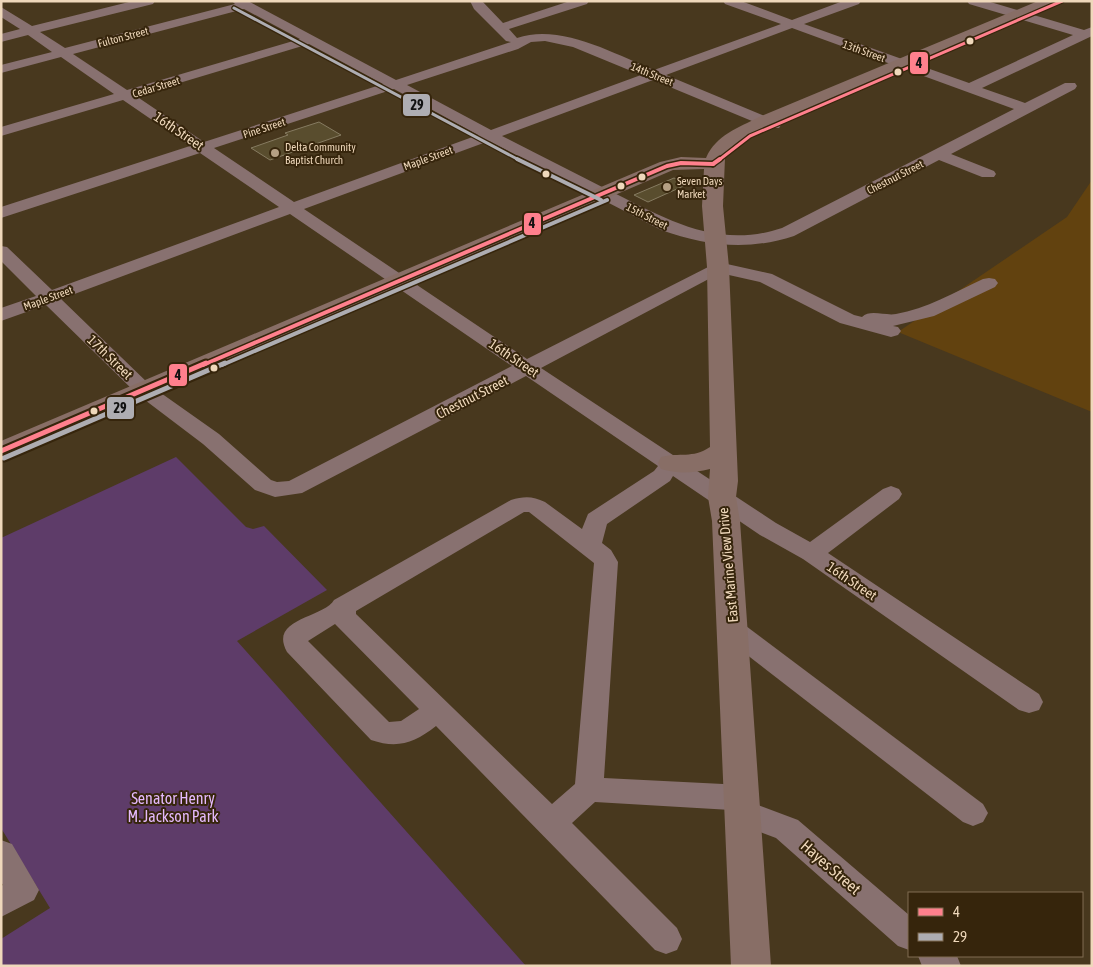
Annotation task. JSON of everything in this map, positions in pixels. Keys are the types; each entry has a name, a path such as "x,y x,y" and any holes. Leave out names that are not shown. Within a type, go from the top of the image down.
{"main road":[{"path":"1022,16 1051,1"},
{"path":"1,451 667,166 681,163 713,164 770,123 1022,16 1063,1"},
{"name":"East Marine View Drive","path":"713,164 714,240 718,267 723,450 722,498 726,520 744,806 751,966"},
{"path":"671,463 700,463 709,460 723,450"}],"street":[{"path":"1,38 149,1"},
{"path":"476,1 478,6 501,28 521,41"},
{"path":"501,28 583,1"},
{"name":"13th Street","path":"729,1 1028,109"},
{"name":"Maple Street","path":"1,315 855,1"},
{"path":"973,1 1088,33"},
{"name":"15th Street","path":"241,3 490,136 667,226 687,234 714,240"},
{"name":"Fulton Street","path":"1,69 241,3"},
{"name":"16th Street","path":"1,11 768,529 811,553 1029,702"},
{"path":"970,88 1088,33"},
{"name":"14th Street","path":"521,41 548,38 578,44 770,123"},
{"name":"Cedar Street","path":"1,132 310,40"},
{"name":"Pine Street","path":"1,213 513,46 521,41"},
{"name":"Chestnut Street","path":"714,240 762,240 778,236 1070,86"},
{"path":"939,154 988,174"},
{"name":"17th Street","path":"1,251 144,390 211,439 263,485 275,490"},
{"path":"718,267 766,278 847,319 891,331"},
{"name":"Chestnut Street","path":"275,490 294,488 718,267"},
{"path":"847,319 894,320 927,312 989,283"},
{"path":"589,546 596,520 662,476 671,463"},
{"path":"811,553 891,494"},
{"path":"437,710 398,735 380,732 296,646 295,638 301,632 332,614 342,612 347,604 524,503 537,506 602,556 606,562 589,789 552,823"},
{"path":"342,612 343,617 552,823 666,939"},
{"path":"733,630 973,813"},
{"name":"Hayes Street","path":"589,789 744,806 787,829 908,934"},
{"path":"1,854 12,896"},
{"path":"935,957 945,966"}],"shaded area":[{"path":"1092,180 1092,412 898,332 1067,217"}],"green space":[{"name":"Senator Henry M. Jackson Park","path":"176,457 246,527 253,529 264,526 327,590 237,641 526,966 1,966 1,939 50,908 1,828 1,538"}],"building":[{"path":"319,122 341,135 270,160 251,148 288,135 285,133"},
{"name":"Seven Days Market","path":"674,178 688,184 648,202 634,195"}],"transit line":[{"name":"4","path":"713,164 750,136 1062,1"},
{"name":"29","path":"234,8 540,171 601,200"},
{"name":"4","path":"1,451 667,166 681,163 713,164"},
{"name":"29","path":"4,458 607,200"}],"place":[{"name":"Delta Community Baptist Church","path":"275,153"},
{"name":"Seven Days Market","path":"667,187"}]}
